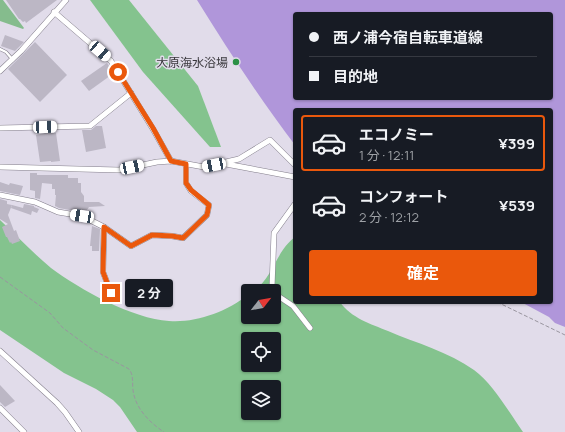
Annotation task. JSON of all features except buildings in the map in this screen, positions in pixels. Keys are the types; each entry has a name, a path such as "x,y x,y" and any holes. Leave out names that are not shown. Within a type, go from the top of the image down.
{"street":[{"path":"0,71 13,60 66,0"},
{"path":"54,12 111,61 153,128 171,161"},
{"path":"0,128 90,126 131,92"},
{"path":"0,167 119,170 157,162 171,161 204,167 239,159 270,140 293,163"},
{"path":"223,163 293,177"},
{"path":"0,195 34,202 58,212 82,216 104,227 131,246 152,235 183,238 207,215 209,205 191,190 186,183 186,164"},
{"path":"293,207 274,233 272,287 278,296 293,306 310,328"},
{"path":"104,227 103,272 111,293"},
{"path":"0,351 57,403 79,432"},
{"path":"0,409 20,431"}],"lane":[{"path":"0,49 6,52 13,60"}],"path":[{"path":"0,277 50,313 64,328 93,350 129,369 132,373 133,391 138,406 151,423 164,432"},
{"path":"501,304 565,335"}],"green space":[{"path":"0,0 3,0 24,28 23,29 0,21"},
{"path":"90,0 129,0 198,86 221,147 210,147 143,72"},
{"path":"0,220 51,268 76,285 123,309 139,315 169,321 200,318 230,307 241,300 241,324 281,324 281,284 262,284 283,249 293,239 293,304 342,304 362,320 454,358 474,370 488,383 523,432 137,432 120,407 113,400 96,389 64,373 0,330"}],"shaded area":[{"path":"197,0 565,0 565,327 555,323 549,317 525,304 553,304 553,108 293,108 293,142 232,56"}],"place":[{"name":"大原海水浴場","path":"236,62"}],"route":[{"path":"111,293 103,272 104,227 131,246 152,235 183,238 207,215 209,205 191,190 186,183 186,164 171,161 153,128 118,72"}]}
